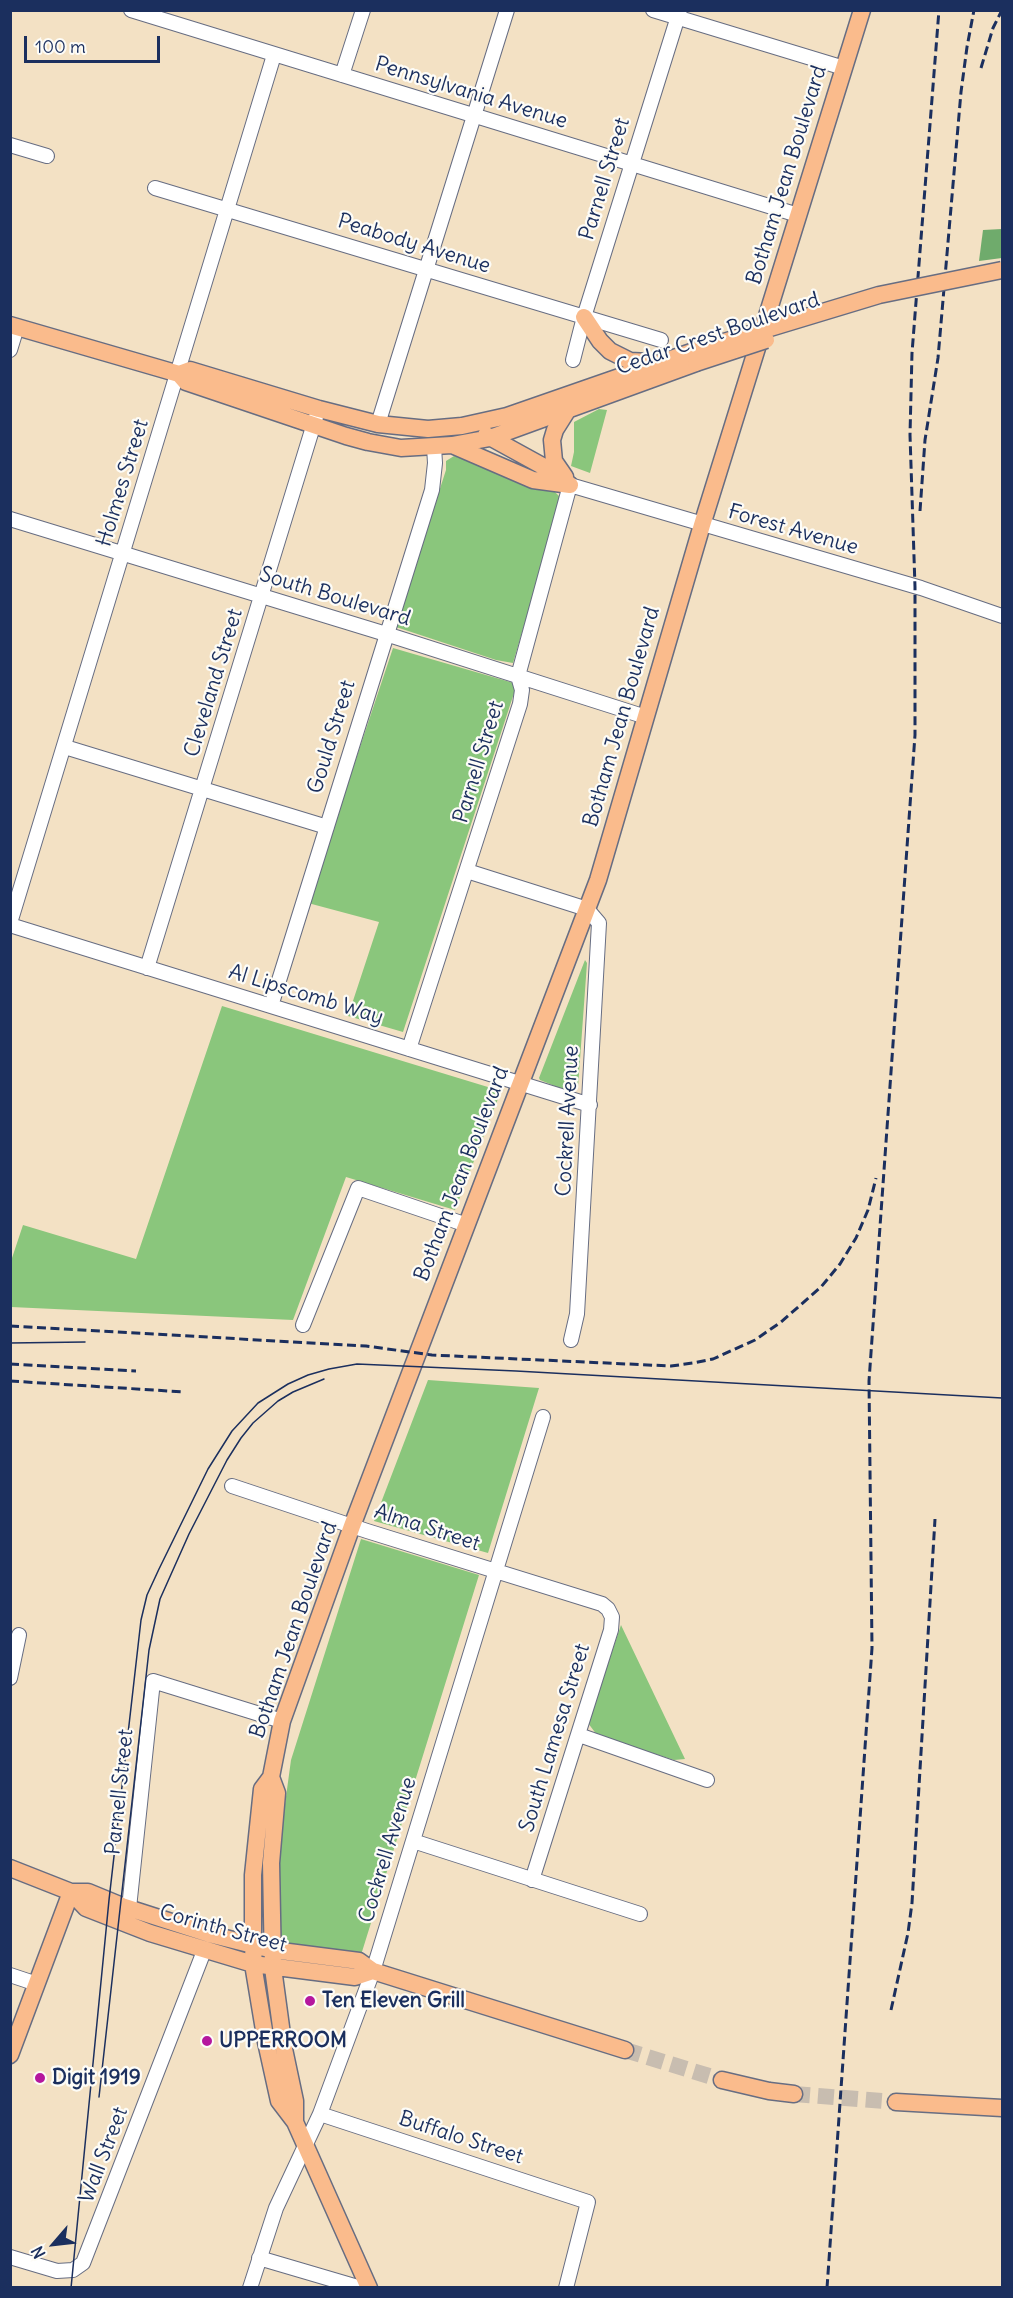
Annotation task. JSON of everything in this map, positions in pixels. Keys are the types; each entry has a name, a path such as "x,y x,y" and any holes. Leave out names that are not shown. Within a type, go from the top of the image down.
{"main road":[{"name":"Botham Jean Boulevard","path":"369,2288 295,2122 279,2101 266,2042 253,1945 253,1875 262,1789 271,1777 282,1721 352,1526 598,880 702,525 862,10"},
{"name":"Cedar Crest Boulevard","path":"316,417 368,442 401,448 452,445 490,438 567,411 695,357 879,295 1002,270"},
{"name":"Cedar Crest Boulevard","path":"316,417 428,429 472,424 507,416 663,361 695,357 927,294 1002,281"},
{"path":"584,317 600,341 620,358 641,362 663,361"},
{"path":"14,326 178,374 186,382 316,417"},
{"path":"567,411 555,430 551,450 554,461 570,486"},
{"path":"490,438 507,416"},
{"path":"472,424 490,438 557,474 570,486"},
{"path":"490,438 496,454 510,471"},
{"path":"452,445 533,480 570,486"},
{"name":"Botham Jean Boulevard","path":"271,1777 278,1793 271,1863 273,1968 284,2049 295,2101 295,2122"},
{"name":"Corinth Street","path":"10,1868 71,1892 88,1892 209,1934 273,1950 359,1961 373,1971 625,2050"},
{"path":"10,2055 71,1892"},
{"name":"Corinth Street","path":"71,1892 86,1908 204,1951 273,1968 354,1977 373,1971"},
{"path":"722,2080 769,2091 794,2094"},
{"path":"896,2102 1002,2108"}],"street":[{"name":"Pennsylvania Avenue","path":"131,10 473,117 798,215"},
{"path":"342,75 363,10"},
{"path":"378,424 507,10"},
{"path":"653,10 679,14 844,68"},
{"name":"Parnell Street","path":"573,360 584,317 679,14"},
{"name":"Holmes Street","path":"10,924 274,54"},
{"path":"10,145 47,156"},
{"name":"Peabody Avenue","path":"155,188 661,340"},
{"path":"10,350 14,326"},
{"name":"Cleveland Street","path":"147,968 204,789 316,417"},
{"name":"Gould Street","path":"271,1006 434,480 434,447"},
{"name":"Parnell Street","path":"409,1049 520,704 522,690 518,676 570,486"},
{"name":"Forest Avenue","path":"570,486 921,588 1002,616"},
{"name":"South Boulevard","path":"10,519 386,634 646,717"},
{"path":"65,747 327,827"},
{"path":"467,871 587,909"},
{"name":"Cockrell Avenue","path":"571,1340 577,1314 600,931 599,923 587,909"},
{"name":"Al Lipscomb Way","path":"10,924 590,1105"},
{"path":"303,1325 358,1188 467,1225"},
{"name":"Cockrell Avenue","path":"250,2288 283,2191 320,2114 373,1971 543,1417"},
{"name":"Alma Street","path":"232,1486 602,1604 608,1609"},
{"name":"South Lamesa Street","path":"532,1880 611,1630 612,1617 608,1609"},
{"path":"10,1678 19,1635"},
{"name":"Parnell Street","path":"129,1908 153,1681 282,1721"},
{"path":"579,1735 707,1780"},
{"path":"413,1841 640,1914"},
{"name":"Wall Street","path":"10,2257 57,2271 69,2272 76,2269 88,2256 204,1951"},
{"path":"10,1975 38,1984"},
{"name":"Buffalo Street","path":"320,2114 588,2202 566,2288"},
{"path":"259,2258 361,2288"}],"green space":[{"path":"1002,229 1002,258 979,261 983,230"},
{"path":"599,409 607,410 590,473 571,466 574,452 574,422"},
{"path":"454,456 554,491 559,496 560,503 513,663 496,660 396,627 446,470 446,461"},
{"path":"393,648 517,684 403,1032 348,1016 379,922 308,903"},
{"path":"585,960 587,963 578,1087 573,1092 539,1078"},
{"path":"222,1006 501,1091 455,1210 346,1177 293,1320 11,1307 11,1261 23,1225 136,1259"},
{"path":"428,1380 539,1388 488,1553 374,1521"},
{"path":"361,1539 479,1575 361,1955 278,1942 279,1848 291,1760"},
{"path":"621,1625 685,1759 674,1760 597,1735 588,1723"}],"tunnel":[{"path":"625,2050 722,2080"},
{"path":"794,2094 896,2102"}],"tram line":[{"path":"10,1343 85,1342"},
{"path":"71,2288 109,1900 141,1620 147,1595 208,1469 232,1431 258,1403 288,1384 308,1375 357,1364 1002,1398"},
{"path":"99,2097 149,1650 160,1599 189,1534 227,1460 241,1438 253,1423 278,1401 324,1379"}],"railway":[{"path":"827,2288 872,1648 869,1381 915,735 915,587 910,435 912,353 939,10"},
{"path":"920,511 925,440 938,358 961,92 974,10"},
{"path":"981,68 993,28 1002,10"},
{"path":"10,1326 366,1346 432,1355 671,1366 693,1363 713,1359 755,1340 781,1322 821,1287 840,1264 856,1238 868,1210 876,1178"},
{"path":"10,1364 136,1371"},
{"path":"10,1381 185,1392"},
{"path":"891,2010 908,1933 912,1903 935,1519"}],"place":[{"name":"Ten Eleven Grill","path":"310,2001"},
{"name":"UPPERROOM","path":"207,2041"},
{"name":"Digit 1919","path":"40,2078"}]}
